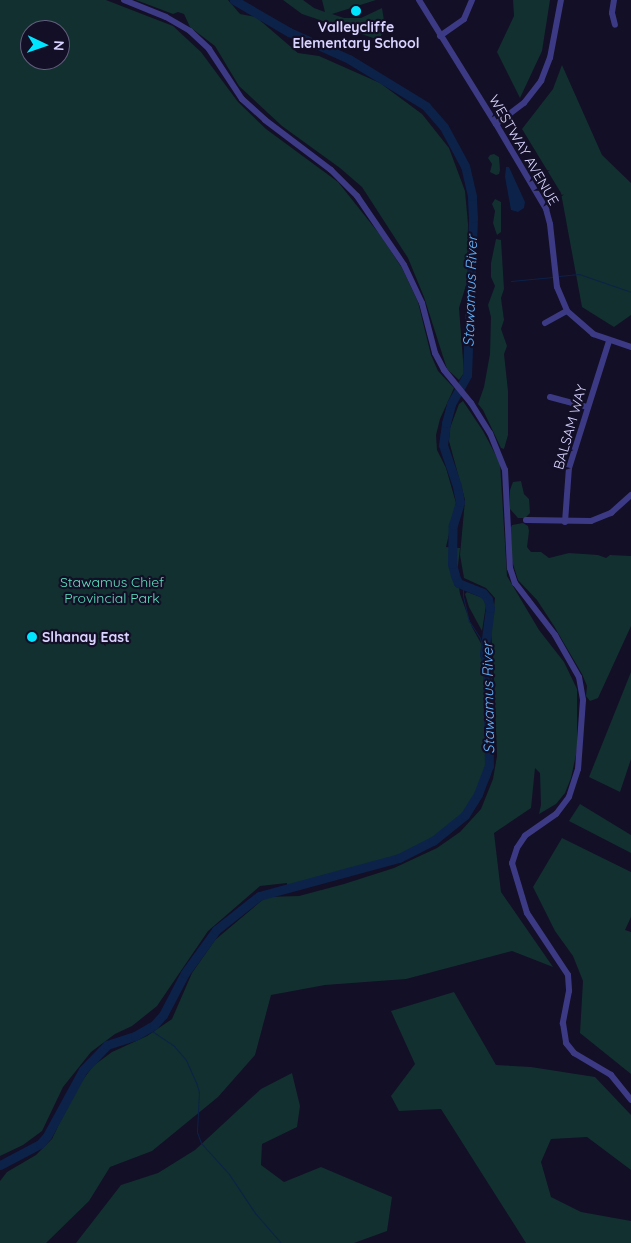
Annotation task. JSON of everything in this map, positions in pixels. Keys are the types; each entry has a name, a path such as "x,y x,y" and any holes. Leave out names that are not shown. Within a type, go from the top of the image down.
{"street":[{"path":"124,0 166,17 190,30 209,49 242,99 277,130 331,170 357,196 404,265 422,303 435,353 453,382 490,433 506,470 507,546 510,568 516,583 555,635 579,677 582,688 580,748 574,785 569,797 556,814 531,831 517,848 512,863 527,913 568,975 569,991 563,1023 566,1043 574,1053 611,1074 631,1100"},
{"name":"WESTWAY AVENUE","path":"420,0 546,209 550,224 557,287 566,311 586,330 631,347"},
{"path":"440,36 464,19 472,0"},
{"path":"496,124 524,103 541,81 550,58 561,0"},
{"path":"614,0 612,13 615,25"},
{"path":"545,323 566,311"},
{"name":"BALSAM WAY","path":"565,522 569,468 609,340"},
{"path":"550,397 588,407"},
{"path":"526,520 591,522 611,513 631,495"}],"green space":[{"name":"Stawamus Chief Provincial Park","path":"0,0 106,0 173,26 201,52 238,102 266,129 338,182 381,236 402,268 418,302 431,355 438,371 454,388 440,419 436,435 437,450 446,468 456,503 446,547 460,548 457,574 460,594 472,627 489,658 494,753 490,777 481,796 465,815 433,841 399,858 347,874 311,881 287,891 287,883 260,886 208,931 157,1006 132,1026 115,1034 91,1052 63,1087 42,1131 23,1145 0,1156"},
{"path":"136,0 228,0 240,14 256,17 298,53 319,56 380,83 422,114 449,148 465,191 468,224 467,282 459,308 464,373 459,380 447,369 424,297 408,258 362,187 340,168 282,126 239,86 215,46 190,27 184,14 178,12 173,14"},
{"path":"283,0 303,0 314,8 325,12 322,0 376,0 332,14 344,18 361,18 382,8 385,27 379,40 302,14"},
{"path":"513,0 550,0 542,51 520,98 497,52 514,16"},
{"path":"562,65 602,155 631,183 631,315 614,327 582,307 561,193 522,129 553,89"},
{"path":"494,154 499,157 500,170 499,174 496,175 490,172 492,164 488,158"},
{"path":"495,199 501,202 501,232 497,235 493,223 495,211 492,204"},
{"path":"496,239 501,240 504,289 501,298 504,320 501,329 507,346 504,354 508,391 508,435 504,449 501,448 483,410 478,404 484,387 490,354 491,317 488,305 495,286 491,277 491,263"},
{"path":"463,401 483,431 500,463 507,576 539,630 564,662 577,689 577,750 571,778 565,793 556,804 539,814 541,805 540,773 535,768 531,808 494,833 501,892 553,967 512,951 406,979 325,985 271,995 255,1055 218,1097 152,1151 110,1167 89,1201 46,1243 0,1243 0,1181 7,1172 36,1155 52,1139 74,1092 93,1066 112,1052 147,1036 172,1019 192,973 215,940 266,897 299,896 394,868 437,848 460,832 481,809 493,779 497,756 491,634 495,598 486,588 464,578 460,555 465,500 449,441 450,428 459,404"},
{"path":"521,481 524,494 529,499 530,513 525,518 518,518 510,509 510,490 513,482"},
{"path":"523,523 528,526 529,531 527,547 531,552 541,552 549,558 569,553 598,555 606,558 610,555 631,556 631,626 598,698 590,701 586,696 587,686 582,674 554,626 537,600 518,580 512,561 509,532 512,525"},
{"path":"467,592 483,598 486,605 482,631 469,607 465,594"},
{"path":"631,672 631,759 620,792 589,777"},
{"path":"580,804 631,835 631,853 569,821"},
{"path":"562,838 631,872 631,917 625,930 631,932 631,1074 580,1033 583,981 573,956 555,931 533,887"},
{"path":"454,992 496,1065 531,1067 595,1077 631,1115 631,1170 587,1137 551,1139 541,1162 551,1197 581,1212 631,1221 631,1243 526,1243 441,1109 399,1111 391,1096 415,1064 391,1011"},
{"path":"292,1073 300,1106 297,1127 262,1144 261,1165 284,1182 321,1167 392,1197 387,1231 354,1243 76,1243 121,1185 158,1173 195,1150 261,1089"}],"water":[{"path":"506,167 509,167 525,202 524,208 518,212 511,210 505,177"}],"waterway":[{"name":"Stawamus River","path":"0,1165 40,1144 47,1136 83,1070 107,1045 135,1036 154,1025 163,1015 185,973 216,930 259,896 399,858 433,841 465,815 478,794 489,766 487,665 484,654 490,608 488,599 483,593 458,583 455,575 452,564 453,525 460,502 457,486 443,445 451,404 467,375 473,218 472,196 465,166 444,127 426,106 349,59 289,32 234,0"},
{"path":"559,276 579,274 631,292"},
{"path":"511,281 553,277"},
{"path":"463,586 463,596 469,621 480,638 484,654"},
{"path":"154,1025 152,1031 174,1046 186,1060 196,1082 199,1092 197,1132 201,1143 229,1174 255,1213 281,1243"}],"place":[{"name":"Valleycliffe Elementary School","path":"356,11"},
{"name":"Slhanay East","path":"32,637"}]}
